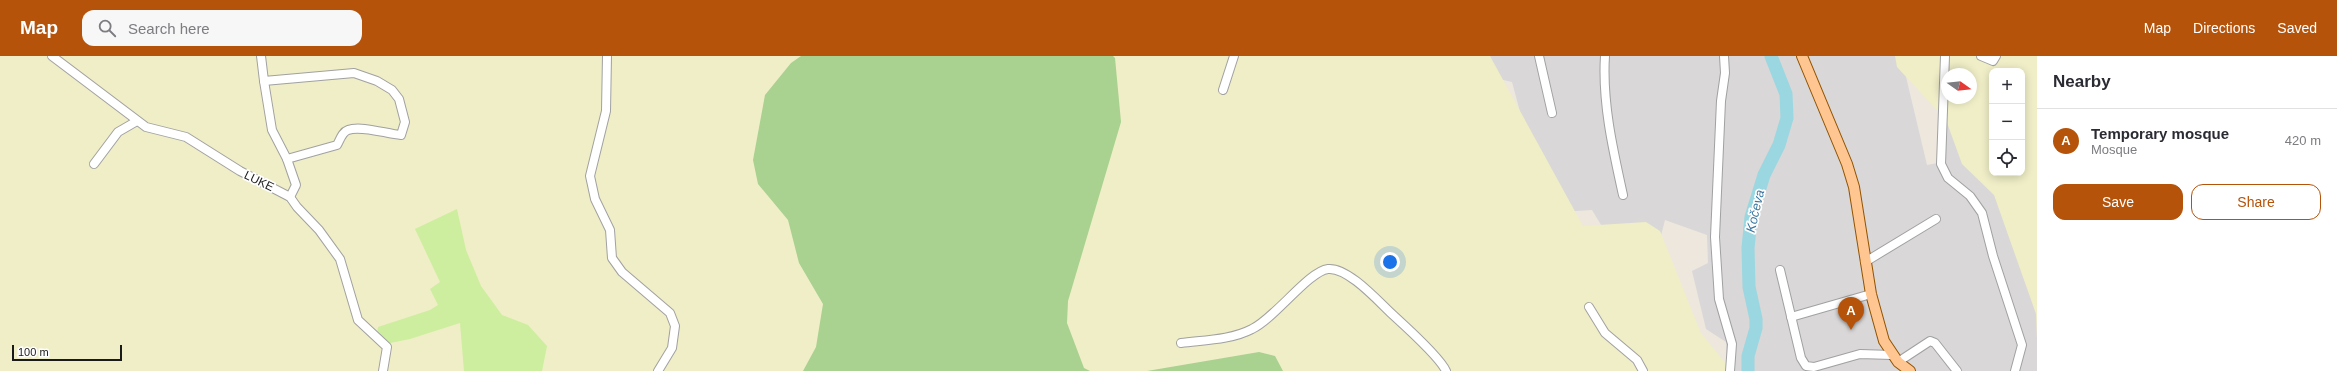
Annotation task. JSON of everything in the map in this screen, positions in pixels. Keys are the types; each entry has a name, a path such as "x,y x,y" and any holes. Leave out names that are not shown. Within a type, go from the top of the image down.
{"main road":[{"path":"1802,56 1847,164 1854,187 1871,294 1884,341 1895,358 1910,371"}],"street":[{"name":"LUKE","path":"52,56 146,127 186,137 240,171 290,197 297,207 319,230 340,259 358,320 387,347 383,371"},
{"path":"261,56 272,130 287,159 296,185 290,197"},
{"path":"607,56 606,111 590,176 595,199 610,230 612,258 622,272 670,313 675,326 672,348 658,371"},
{"path":"1223,90 1234,56"},
{"path":"1539,56 1552,113"},
{"path":"1605,56 1604,70 1610,130 1623,195"},
{"path":"1724,56 1725,73 1721,101 1715,237 1719,299 1732,344 1730,371"},
{"path":"1945,56 1941,164 1948,178 1970,196 1982,213 1993,256 2022,344 2015,371"},
{"path":"1981,56 1990,61 1996,56"},
{"path":"264,81 354,73 377,81 392,90 399,99 405,122 401,135 370,130 348,130 343,134 337,145 287,159"},
{"path":"94,164 118,132 137,121"},
{"path":"1865,262 1936,219"},
{"path":"1181,343 1221,338 1253,329 1280,308 1320,272 1329,269 1349,276 1363,287 1413,333 1446,371"},
{"path":"1780,270 1801,358 1806,366 1822,366 1860,354 1895,358 1930,341 1935,343 1957,371"},
{"path":"1791,317 1871,294"},
{"path":"1589,307 1605,333 1637,360 1643,371"}],"shaded area":[{"path":"1205,56 1901,56 1927,165 1938,163 1946,104 1973,104 1989,162 1989,176 1993,176 2037,273 2037,371 1720,371 1727,367 1726,342 1706,329 1692,271 1708,263 1707,235 1665,220 1659,243 1617,251 1592,210 1561,212 1522,119 1512,82 1481,75"}],"green space":[{"path":"0,56 1490,56 1583,226 1646,222 1660,231 1701,333 1732,371 0,371"},
{"path":"801,56 1113,56 1115,58 1121,122 1068,301 1067,323 1084,368 1090,371 803,371 816,347 823,304 799,263 788,220 758,184 753,160 765,95 791,63"},
{"path":"1895,56 2037,56 2037,339 2036,314 1994,195 1962,164 1946,120 1897,67"},
{"path":"457,209 466,250 481,286 502,315 528,325 547,346 542,371 464,371 460,323 410,339 390,343 377,333 378,327 430,310 438,305 430,289 440,282 415,229"},
{"path":"1259,352 1275,356 1283,371 1147,371"}],"waterway":[{"name":"Kočeva","path":"1748,371 1748,356 1756,328 1756,319 1749,287 1748,248 1751,217 1764,175 1779,145 1787,118 1786,94 1771,56"}],"place":[{"name":"Temporary mosque","path":"1851,330"}]}
